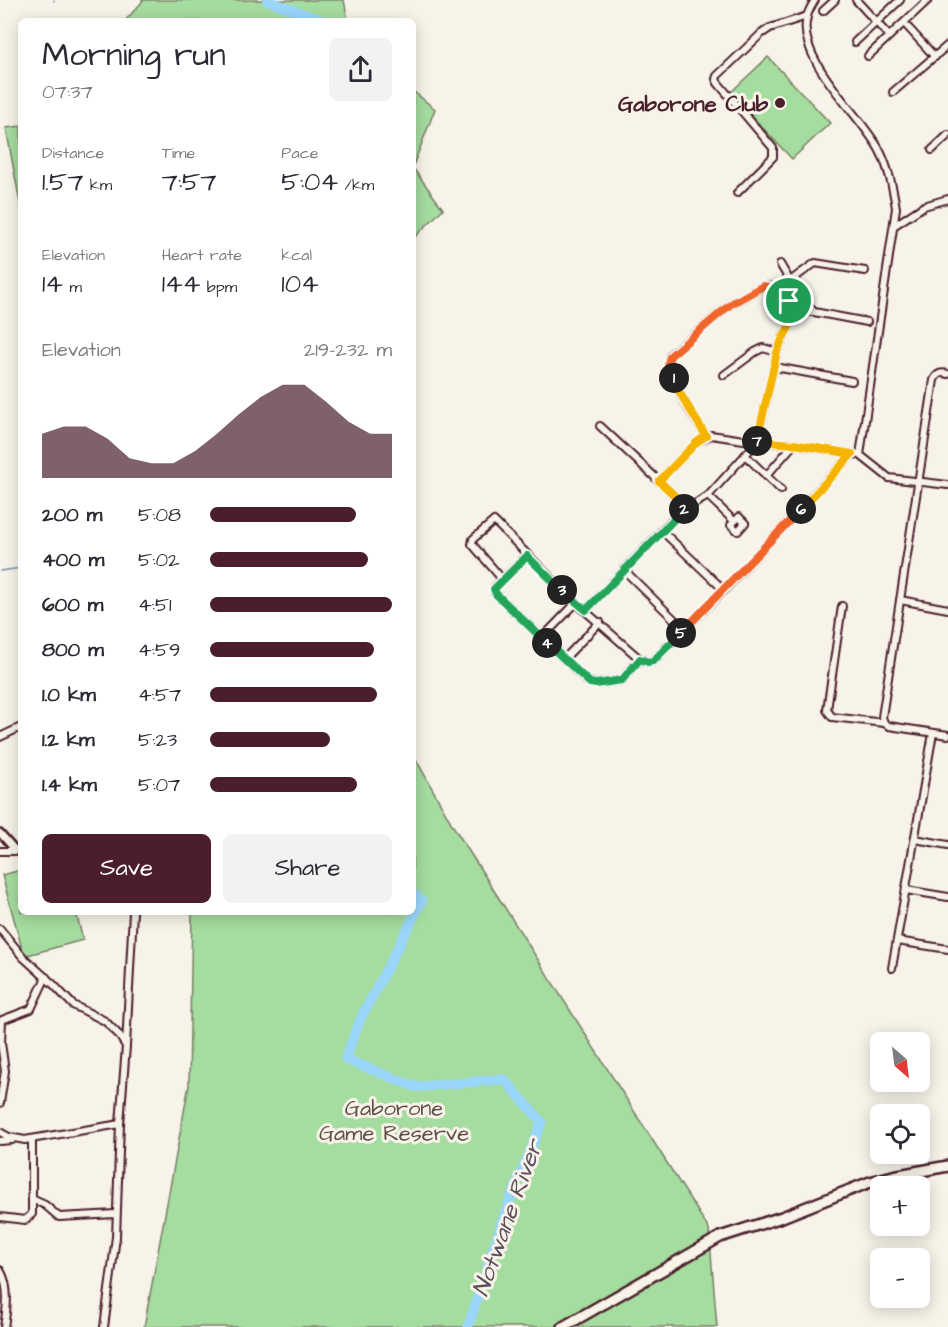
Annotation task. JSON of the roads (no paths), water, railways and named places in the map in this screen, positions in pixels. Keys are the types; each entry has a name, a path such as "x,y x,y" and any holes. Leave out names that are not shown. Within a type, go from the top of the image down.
{"street":[{"path":"815,0 807,16 808,40 823,74 869,134 884,161 893,188 896,208 860,455"},
{"path":"823,12 835,0"},
{"path":"856,0 889,36"},
{"path":"855,42 900,0"},
{"path":"868,56 928,0"},
{"path":"737,193 773,157 774,152 718,83 717,76 770,28 807,16"},
{"path":"904,23 935,57"},
{"path":"893,92 948,45"},
{"path":"932,150 948,135"},
{"path":"895,225 924,206 948,199"},
{"path":"790,281 814,263 865,271"},
{"path":"780,264 814,312"},
{"path":"706,436 678,390 668,363 670,356 731,304 763,286 777,289 797,312"},
{"path":"797,312 814,312 867,322"},
{"path":"586,610 687,507 708,496 757,442 777,352 797,312"},
{"path":"724,375 764,348 777,352"},
{"path":"775,367 852,381"},
{"path":"884,723 882,717 934,380 941,372 948,374"},
{"path":"600,426 687,507"},
{"path":"659,481 697,442 711,435 757,442 794,444 860,455 889,478 948,485"},
{"path":"766,476 794,444"},
{"path":"502,579 472,546 472,539 496,521 527,556 576,603 640,659 653,661 724,590 852,454"},
{"path":"745,456 781,490"},
{"path":"708,496 734,520"},
{"path":"662,531 724,590"},
{"path":"527,556 495,587 495,593 587,681 596,684 626,678 640,659"},
{"path":"624,570 684,629"},
{"path":"900,600 948,609"},
{"path":"542,638 576,603"},
{"path":"842,606 827,710 832,717 884,723 889,726 948,735"},
{"path":"564,659 600,622"},
{"path":"0,737 18,728"},
{"path":"892,968 933,733"},
{"path":"0,833 18,851"},
{"path":"915,839 948,844"},
{"path":"0,851 18,851"},
{"path":"906,890 948,897"},
{"path":"104,1327 116,1237 120,1124 133,915"},
{"path":"0,929 22,957 46,977 73,1005 105,1021 126,1046"},
{"path":"897,941 948,949"},
{"path":"0,1103 5,1071 1,1043 2,1020 31,1009 46,977"},
{"path":"0,1141 32,1139 120,1124"},
{"path":"0,1132 15,1139"},
{"path":"0,1217 27,1219 32,1214 32,1139"},
{"path":"563,1327 720,1238 782,1217 870,1182 948,1166"},
{"path":"32,1199 45,1205 59,1217 116,1214"},
{"path":"0,1270 6,1281 4,1327"}],"waterway":[{"name":"Notwane River","path":"267,0 315,18"},
{"path":"0,571 18,568"},
{"name":"Notwane River","path":"416,896 422,901 416,913"},
{"name":"Notwane River","path":"415,915 360,1020 345,1059 416,1087 504,1079 542,1122 503,1218 468,1327"}],"place":[{"name":"Gaborone Club","path":"780,103"}],"park label":[{"name":"Gaborone Game Reserve","path":"394,1120"}]}
